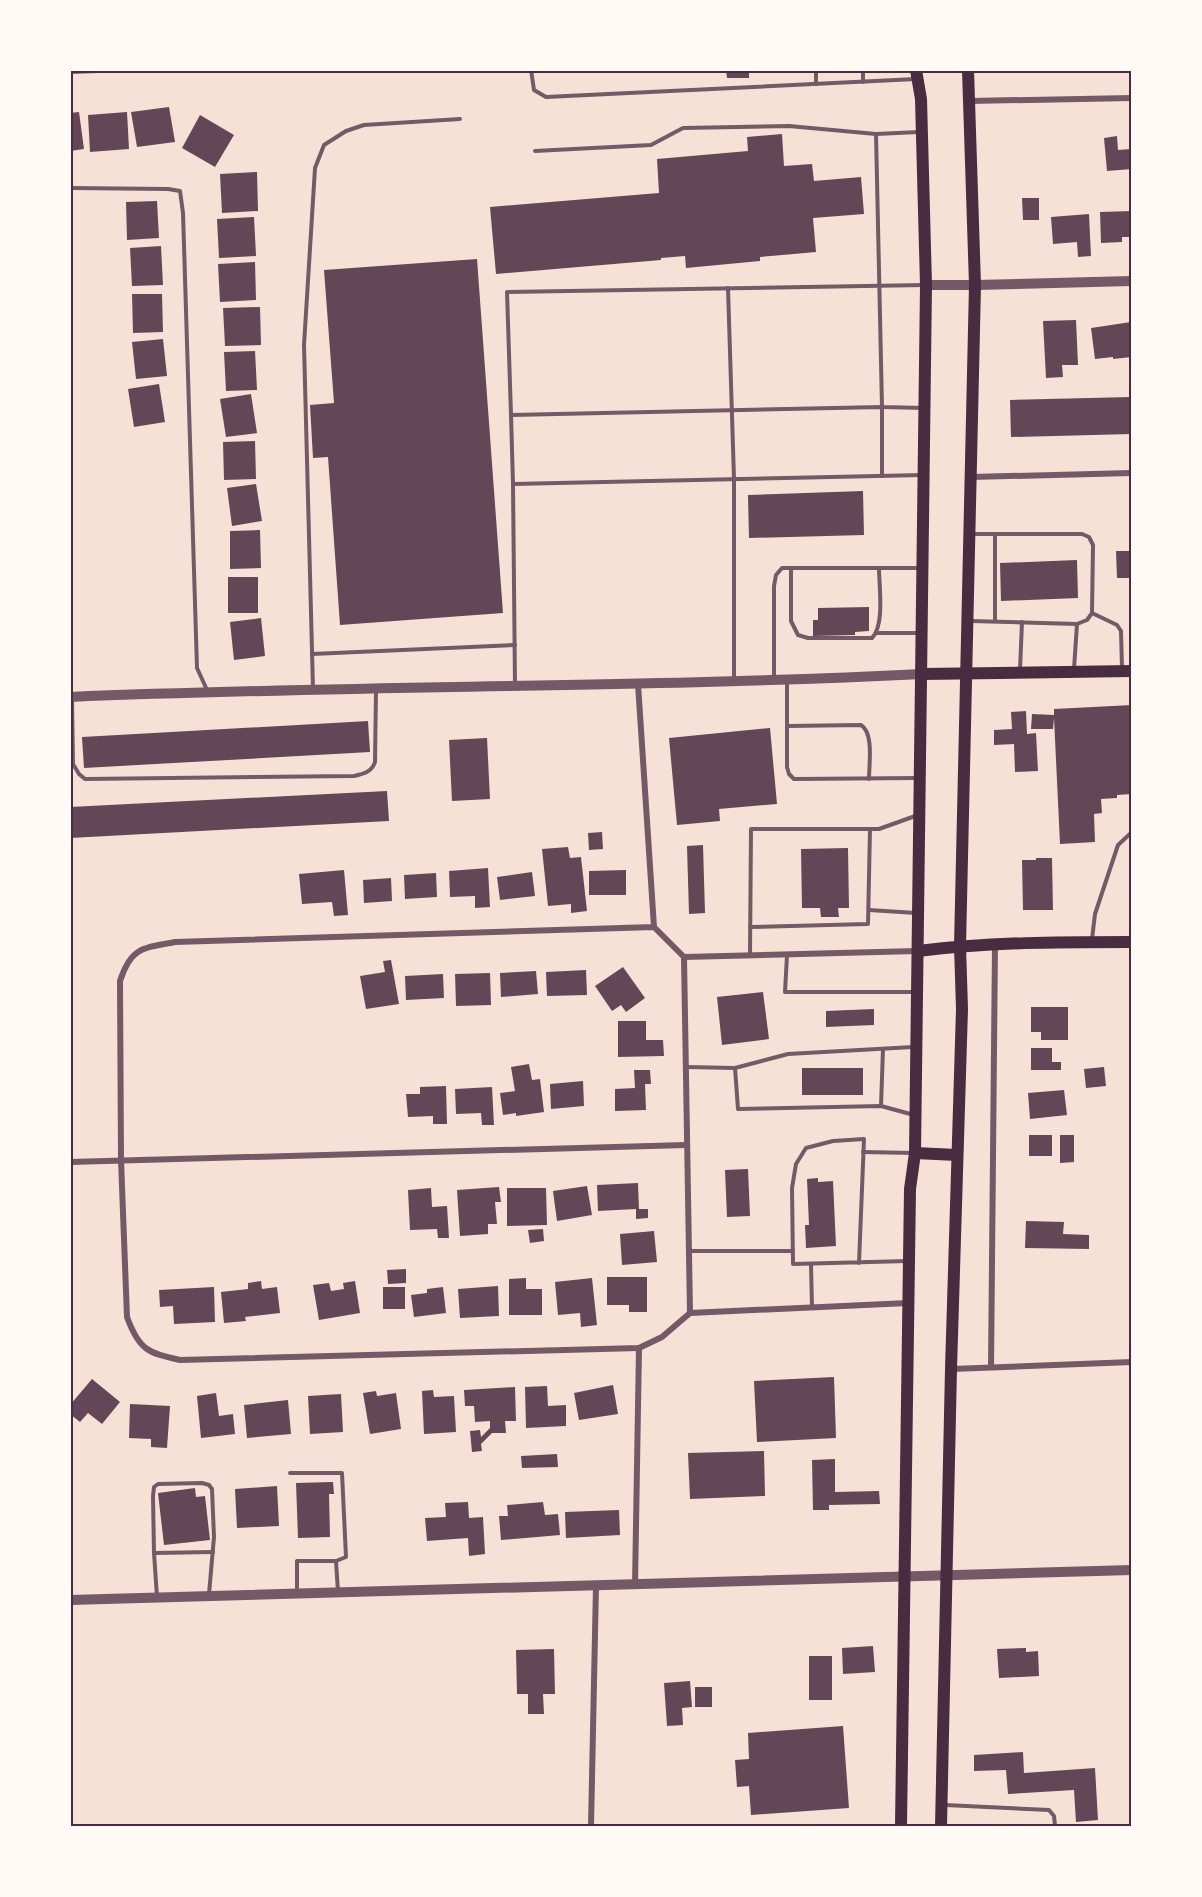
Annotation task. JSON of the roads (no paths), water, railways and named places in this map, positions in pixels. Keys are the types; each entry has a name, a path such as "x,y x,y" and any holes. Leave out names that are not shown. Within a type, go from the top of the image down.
{"main road":[{"path":"941,1827 962,1009 960,946 975,285 968,70"},
{"path":"901,1827 910,1189 915,1153 926,285 921,99 917,75"},
{"path":"921,674 1127,671"},
{"path":"918,951 995,944 1131,942"},
{"path":"915,1153 957,1155"}],"street":[{"path":"970,101 1131,98"},
{"path":"926,285 1131,281"},
{"path":"971,477 1131,473"},
{"path":"71,697 787,680 921,674"},
{"path":"638,684 654,927 684,957 690,1313"},
{"path":"654,927 175,942 134,953 125,964 120,981 121,1160 127,1317 133,1335 143,1347 161,1356 180,1360 639,1348 662,1337 690,1313 909,1303"},
{"path":"991,1367 995,944"},
{"path":"684,957 918,951"},
{"path":"70,1162 686,1145"},
{"path":"635,1585 639,1348"},
{"path":"951,1369 1131,1362"},
{"path":"70,1600 1131,1570"},
{"path":"591,1827 596,1586"}],"lane":[{"path":"70,72 126,70"},
{"path":"531,70 534,90 546,97 863,82 917,75"},
{"path":"816,70 816,84"},
{"path":"863,70 863,82"},
{"path":"313,690 304,345 315,168 324,145 346,131 364,125 460,119"},
{"path":"536,151 651,145 683,128 789,126 876,134 922,132"},
{"path":"876,134 882,476"},
{"path":"70,188 180,191 183,213 197,668 208,692"},
{"path":"515,687 513,484 507,292 926,285"},
{"path":"728,288 734,479 734,681"},
{"path":"511,415 924,408"},
{"path":"513,484 924,475"},
{"path":"967,621 1077,624 1087,620 1092,613 1093,545 1089,537 1082,534 970,534"},
{"path":"995,534 995,621"},
{"path":"774,680 774,585 776,575 782,568 922,568"},
{"path":"791,568 791,621 798,635 808,638 872,638 878,633 920,633"},
{"path":"878,633 879,568"},
{"path":"1092,613 1117,625 1121,631 1127,671"},
{"path":"1020,673 1022,622"},
{"path":"1074,672 1077,624"},
{"path":"312,654 515,645"},
{"path":"787,680 787,767 794,779 919,778"},
{"path":"71,697 73,764 85,779 354,776 369,771 375,762 376,689"},
{"path":"787,726 861,725 867,728 869,779"},
{"path":"750,956 751,829 879,829 919,815"},
{"path":"750,927 868,924 870,829"},
{"path":"1091,942 1095,914 1118,845 1131,832"},
{"path":"869,910 918,913"},
{"path":"787,955 785,992 917,992"},
{"path":"686,1068 735,1068 788,1054 916,1047"},
{"path":"881,1106 883,1049"},
{"path":"735,1068 738,1109 881,1106 915,1115"},
{"path":"859,1263 864,1139 833,1141 806,1148 796,1164 792,1188 793,1264 859,1263 910,1261"},
{"path":"863,1152 915,1153"},
{"path":"689,1251 793,1251"},
{"path":"811,1264 812,1307"},
{"path":"290,1473 342,1473 346,1557 336,1561 297,1561 297,1594"},
{"path":"157,1598 153,1491 156,1485 161,1484 202,1483 210,1486 213,1503 213,1552 209,1596"},
{"path":"154,1553 213,1552"},
{"path":"336,1561 338,1593"},
{"path":"942,1805 1049,1810 1054,1816 1055,1827"}]}
